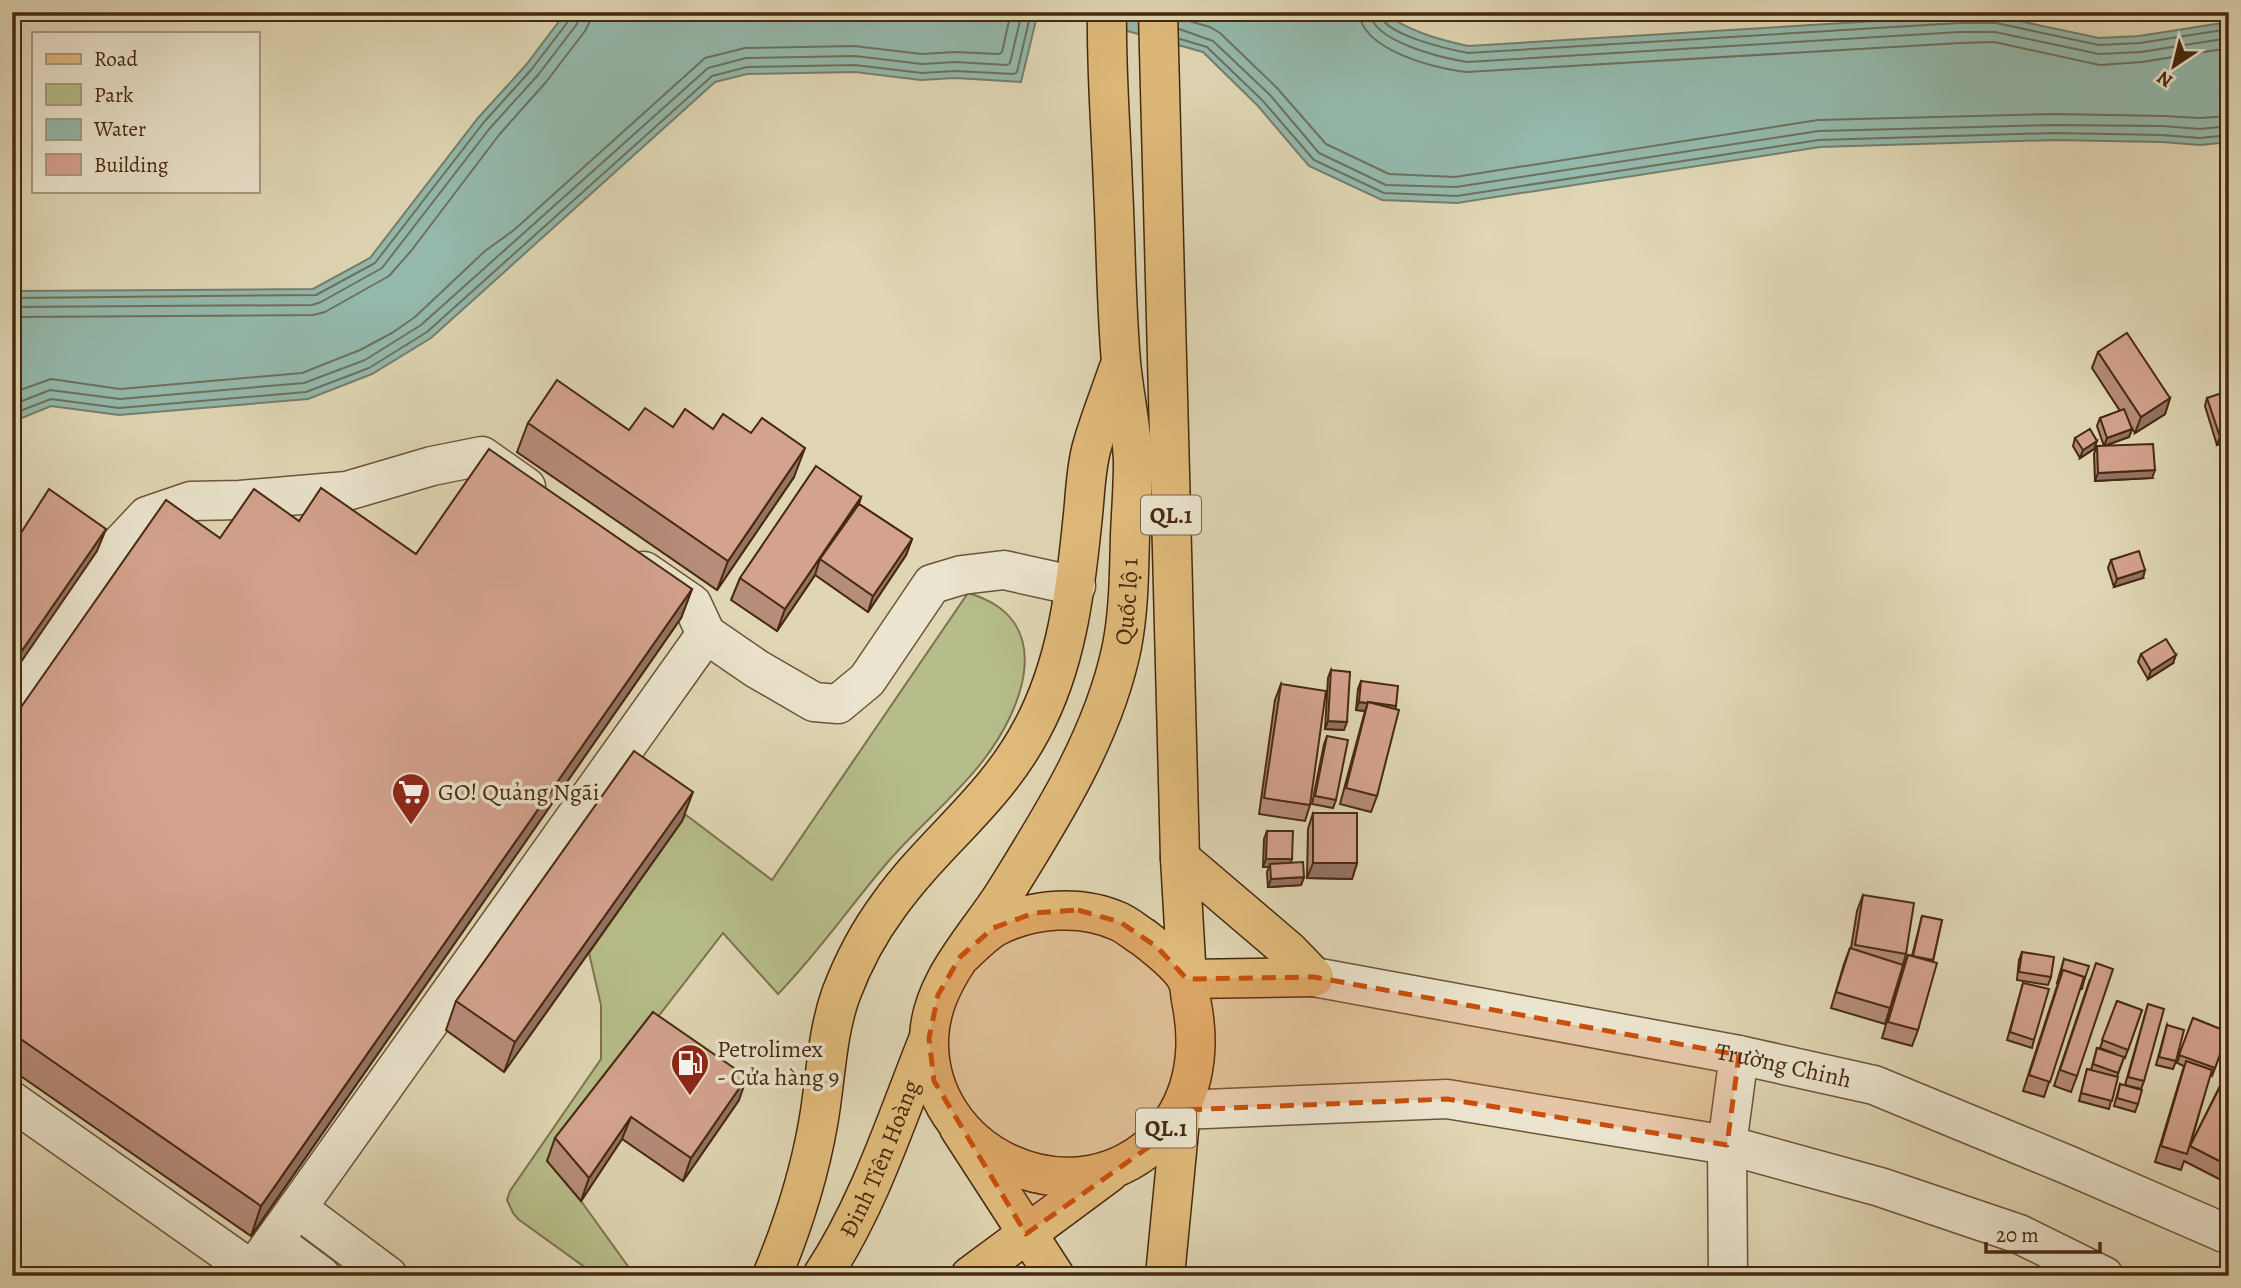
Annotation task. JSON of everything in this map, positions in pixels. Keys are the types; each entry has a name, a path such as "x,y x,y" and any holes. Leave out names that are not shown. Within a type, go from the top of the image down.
{"main road":[{"name":"Quốc lộ 1","path":"1158,12 1180,858 1187,979"},
{"name":"Quốc lộ 1","path":"960,957 1043,830 1099,722 1122,647 1128,602 1133,459 1121,362 1107,24"},
{"path":"772,1276 787,1241 808,1164 818,1124 832,1024 853,966 890,904 976,809 1017,756 1051,687 1064,646 1076,586 1090,452 1121,362"},
{"path":"1180,858 1289,951 1314,976"},
{"name":"QL.1","path":"970,1276 1115,1168 1153,1144 1181,1110 1196,1068 1196,1024 1187,979 1157,947 1120,922 1078,910 1034,913 993,928 960,957 938,995 929,1038 934,1081 954,1121 986,1153 1026,1172 1071,1178 1115,1168"},
{"path":"1187,979 1314,976"},
{"name":"Đinh Tiên Hoàng","path":"822,1276 842,1246 861,1209 929,1038"},
{"path":"1165,1276 1181,1110"},
{"path":"954,1121 1055,1276"}],"street":[{"path":"12,700 116,549 147,516 191,501 240,500 347,491 432,466 482,456 557,509"},
{"path":"621,555 692,604 706,634 757,669 814,702 838,704 867,680 932,584 962,575 1004,570 1076,586"},
{"path":"262,1262 297,1208 706,634"},
{"name":"Trường Chinh","path":"1314,976 1739,1055 1874,1085 2229,1235"},
{"path":"1728,1276 1727,1145 1739,1055"},
{"path":"1181,1110 1447,1099 1727,1145 1880,1187 2019,1234 2104,1276"},
{"path":"12,1101 262,1262 321,1276"},
{"path":"297,1208 388,1276"}],"highlighted area":[{"path":"1078,910 1120,922 1157,947 1187,979 1314,977 1739,1055 1727,1145 1447,1099 1181,1110 1153,1144 1026,1234 934,1081 929,1038 938,995 960,957 993,928 1034,913"}],"green space":[{"path":"968,593 996,606 1014,623 1023,644 1024,667 1020,692 997,740 982,762 887,863 778,994 723,933 547,1160 581,1201 635,1276 597,1276 518,1219 507,1200 510,1191 601,1059 601,1005 589,953 686,815 772,880"}],"water":[{"path":"566,12 1038,12 1021,82 955,78 921,80 855,72 747,74 715,82 431,338 372,374 308,399 119,415 51,406 12,422 12,291 313,289 370,258 478,118 526,65"},
{"path":"1059,12 1382,12 1423,34 1468,46 1960,16 1996,16 2099,38 2139,36 2229,22 2229,142 2200,145 2054,140 1820,147 1457,203 1382,200 1309,166 1258,106 1203,52"}],"building":[{"path":"2127,333 2170,398 2141,417 2098,352"},
{"path":"557,380 629,430 645,408 673,427 685,409 713,429 723,414 751,433 762,418 805,448 728,561 528,423"},
{"path":"2225,392 2229,404 2229,434 2220,437 2207,398"},
{"path":"2124,409 2132,429 2107,438 2100,418"},
{"path":"2090,429 2097,441 2083,450 2075,438"},
{"path":"2153,444 2155,470 2098,473 2097,446"},
{"path":"489,449 692,589 261,1206 12,1033 12,720 166,500 220,538 254,489 299,521 321,488 416,554"},
{"path":"816,466 861,497 785,609 740,578"},
{"path":"49,489 106,529 12,665 12,547"},
{"path":"859,504 912,539 873,596 820,559"},
{"path":"2139,551 2145,570 2117,579 2111,560"},
{"path":"2166,639 2176,655 2151,671 2141,654"},
{"path":"1331,670 1350,672 1347,722 1328,721"},
{"path":"1361,681 1398,686 1396,706 1359,702"},
{"path":"1281,684 1326,691 1310,805 1264,798"},
{"path":"1368,702 1399,710 1377,796 1346,788"},
{"path":"1327,736 1348,740 1336,800 1315,796"},
{"path":"634,751 693,792 515,1042 456,1001"},
{"path":"1313,813 1357,813 1357,863 1313,863"},
{"path":"1267,831 1293,831 1292,859 1266,859"},
{"path":"1303,862 1304,877 1271,879 1270,864"},
{"path":"1863,895 1914,903 1906,954 1855,945"},
{"path":"1922,916 1942,920 1933,960 1913,956"},
{"path":"1850,948 1903,965 1890,1008 1836,992"},
{"path":"2022,952 2054,957 2051,977 2019,972"},
{"path":"1908,955 1937,963 1918,1030 1888,1022"},
{"path":"2064,959 2089,966 2084,981 2084,977 2063,970 2060,975"},
{"path":"2096,963 2113,969 2077,1076 2060,1070"},
{"path":"2063,970 2084,977 2050,1082 2029,1075"},
{"path":"2023,983 2049,989 2034,1040 2010,1032"},
{"path":"2117,1001 2142,1010 2128,1050 2102,1040"},
{"path":"2148,1004 2164,1009 2144,1081 2128,1077"},
{"path":"653,1012 747,1077 691,1158 631,1117 589,1178 555,1138"},
{"path":"2193,1018 2228,1032 2215,1068 2179,1055"},
{"path":"2167,1025 2184,1030 2176,1061 2159,1057"},
{"path":"2097,1048 2124,1057 2118,1073 2093,1064"},
{"path":"2186,1061 2212,1070 2187,1154 2161,1146"},
{"path":"2087,1069 2118,1077 2112,1101 2081,1093"},
{"path":"2229,1069 2229,1166 2190,1146"},
{"path":"2120,1084 2142,1090 2138,1104 2117,1098"},
{"path":"1798,1270 1814,1276 1796,1276"}],"place":[{"name":"GO! Quảng Ngãi","path":"411,826"},
{"name":"Petrolimex - Cửa hàng 9","path":"690,1097"}]}
